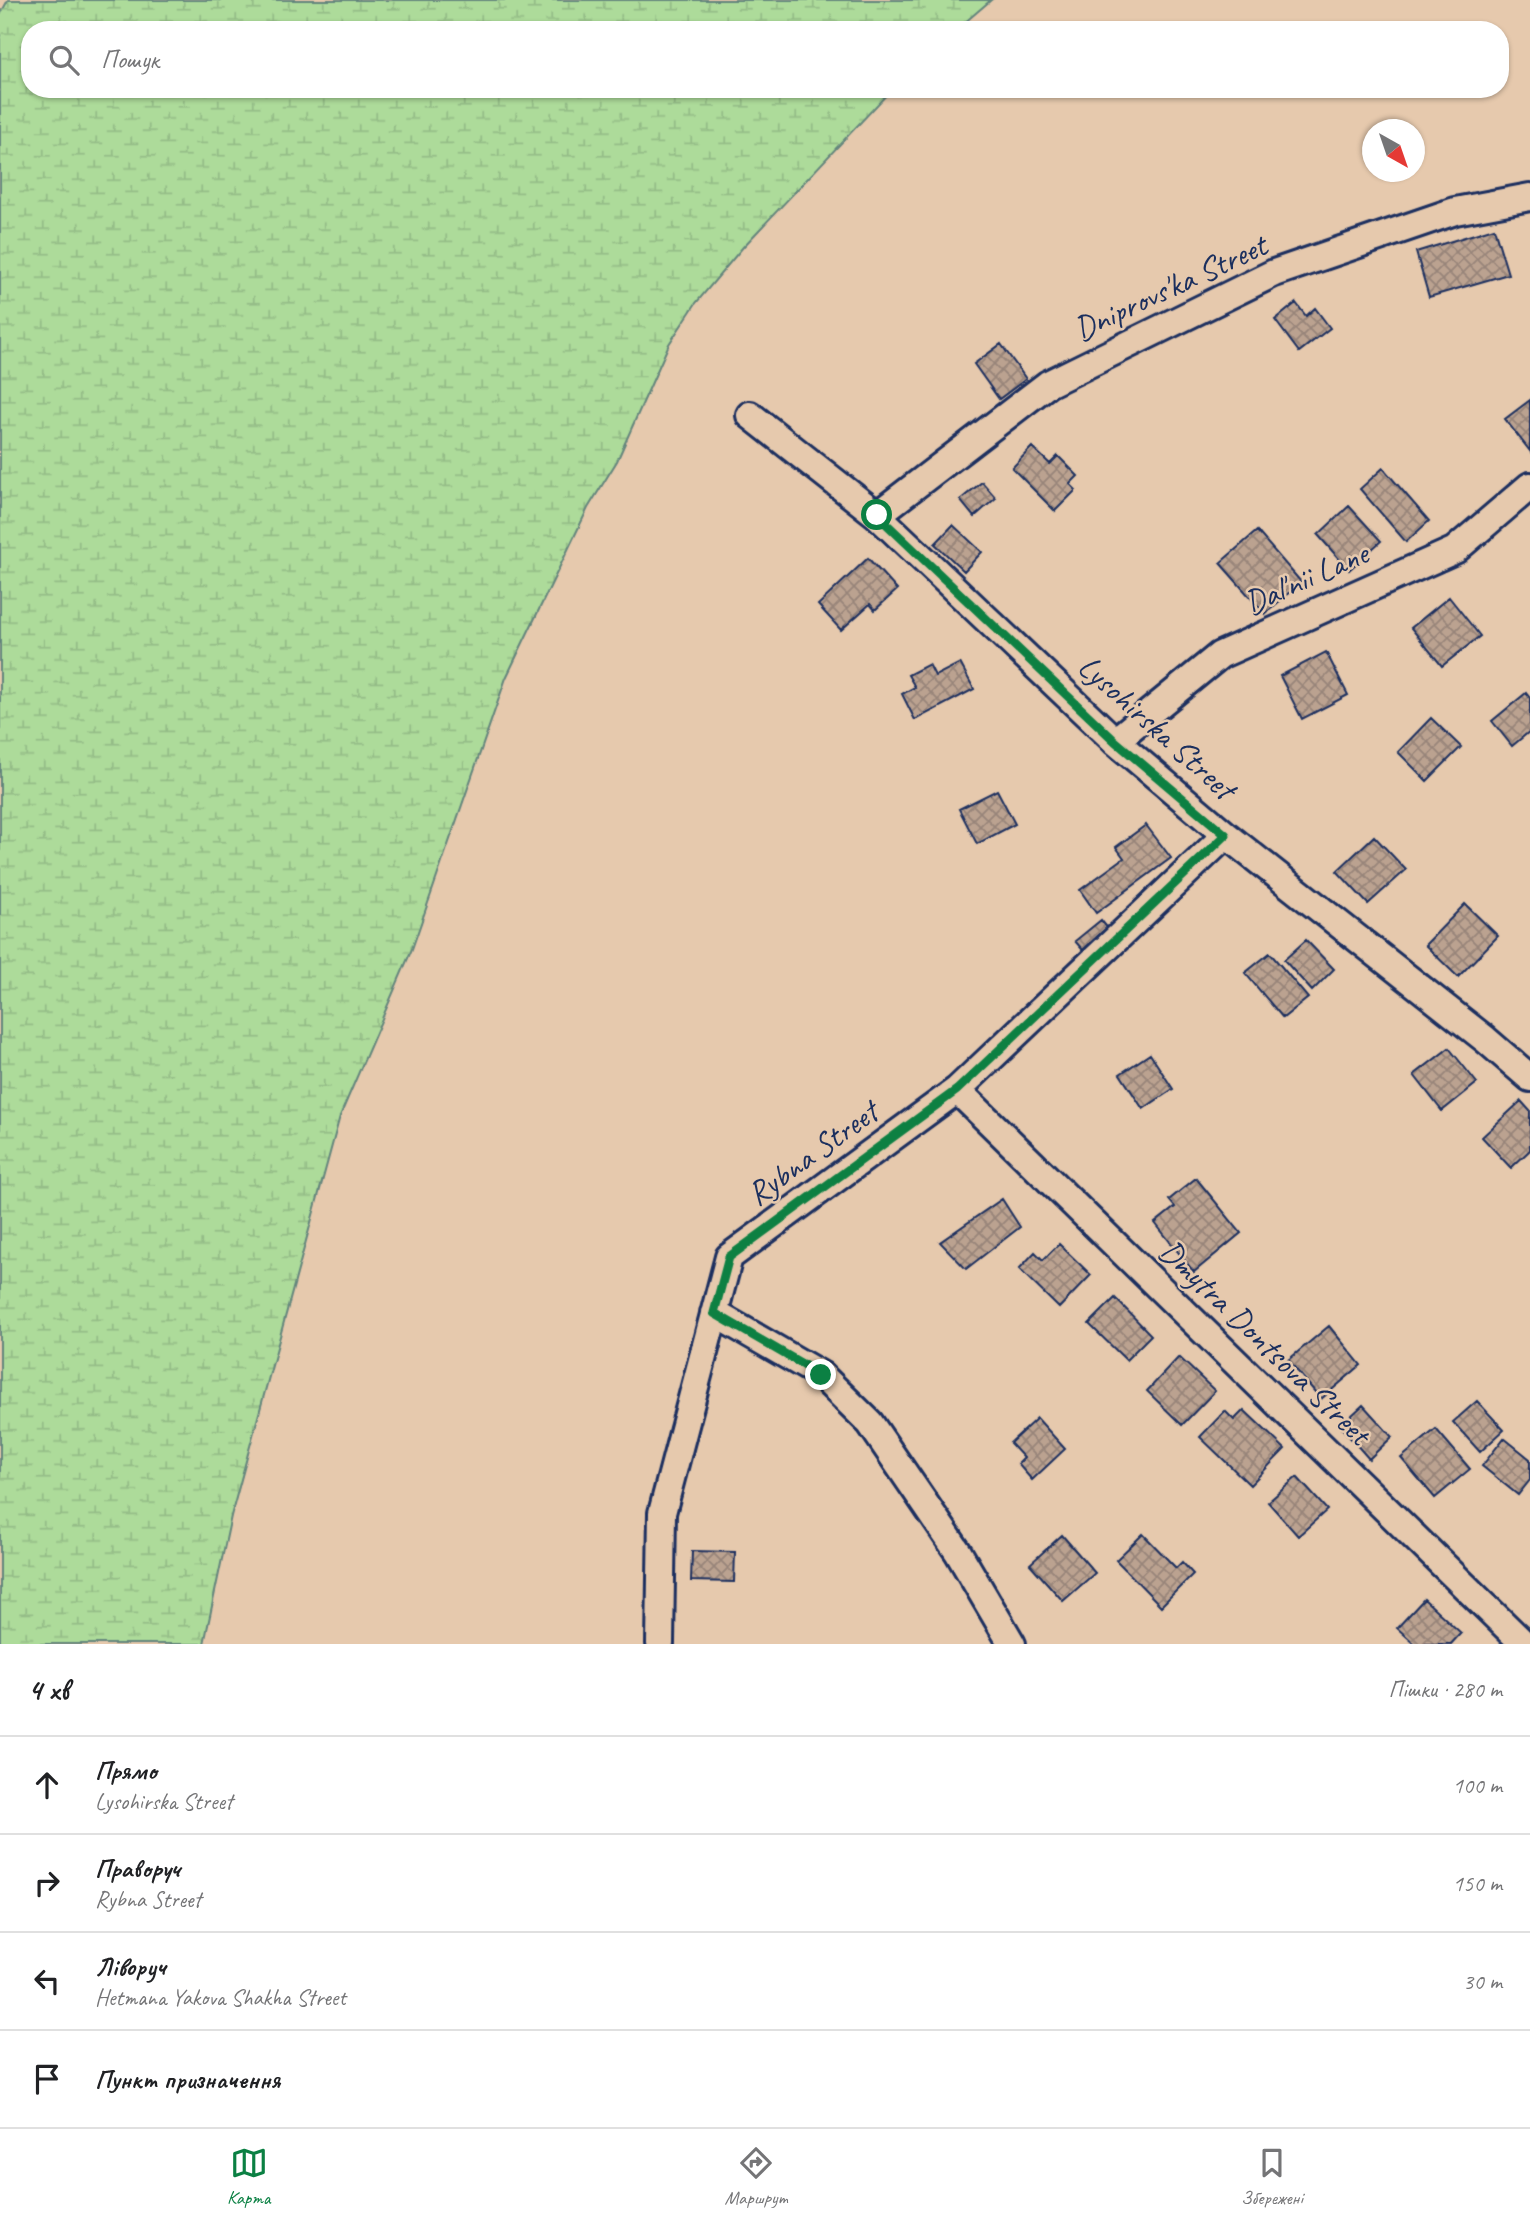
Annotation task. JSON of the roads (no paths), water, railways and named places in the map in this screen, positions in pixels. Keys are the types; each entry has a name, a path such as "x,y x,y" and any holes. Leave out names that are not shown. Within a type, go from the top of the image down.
{"street":[{"name":"Dniprovs'ka Street","path":"877,515 1048,384 1262,279 1455,211 1530,197"},
{"name":"Lysohirska Street","path":"750,415 877,515 1115,741 1226,835 1485,1039 1530,1078"},
{"name":"Dal'nii Lane","path":"1115,741 1220,655 1455,550 1530,486"},
{"name":"Rybna Street","path":"660,1644 662,1513 729,1257 957,1090 1226,835"},
{"name":"Dmytra Dontsova Street","path":"957,1090 1524,1644"},
{"path":"714,1313 821,1375 870,1423 958,1552 1012,1644"}]}
